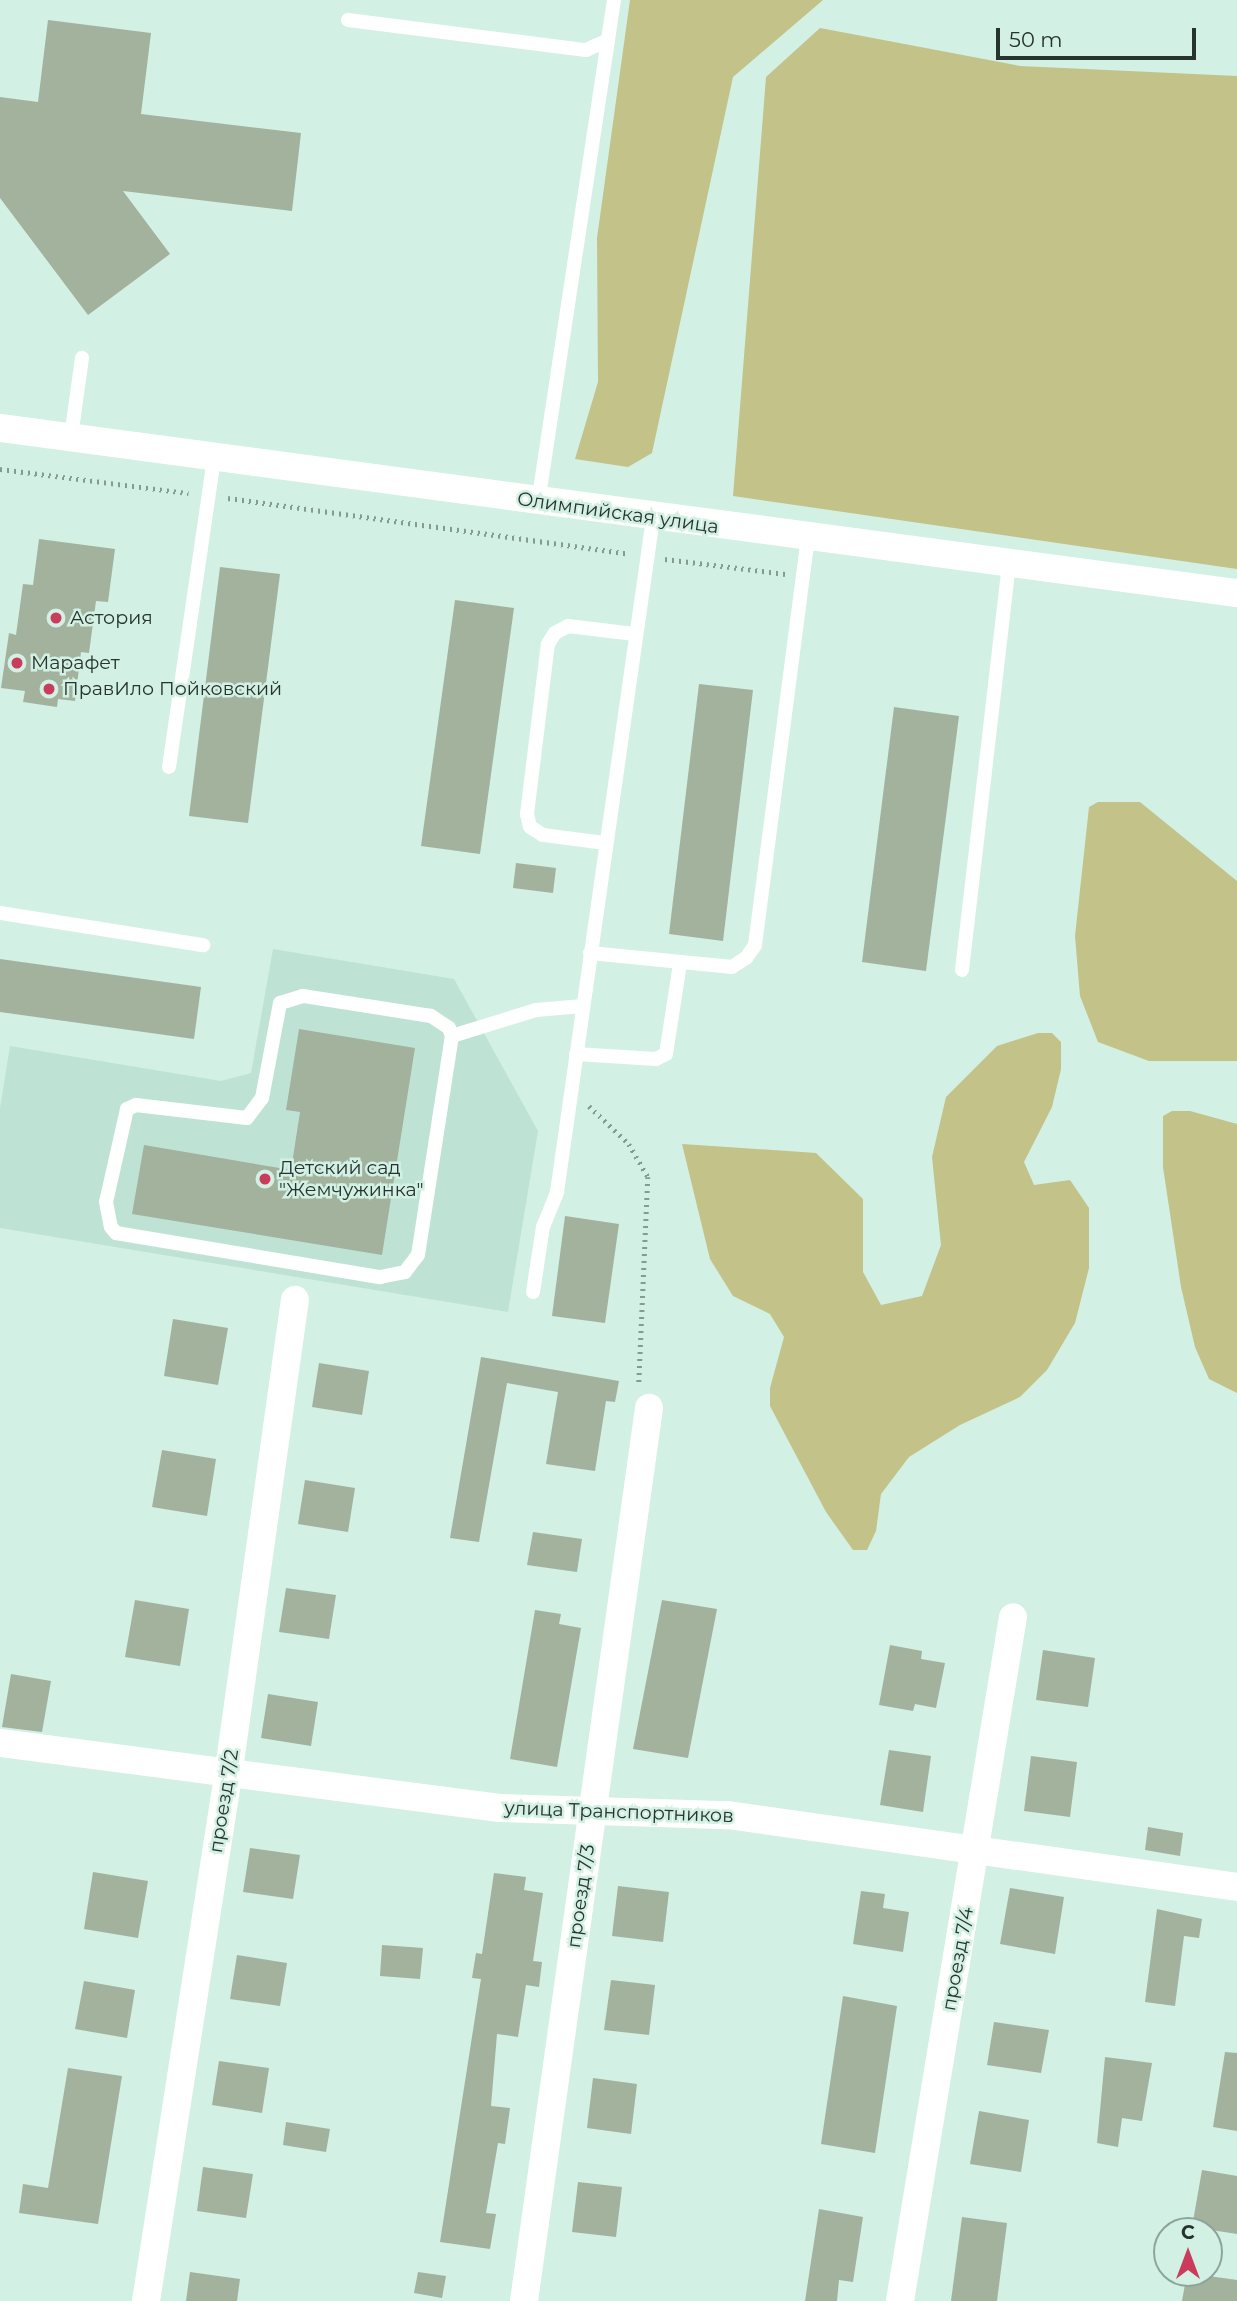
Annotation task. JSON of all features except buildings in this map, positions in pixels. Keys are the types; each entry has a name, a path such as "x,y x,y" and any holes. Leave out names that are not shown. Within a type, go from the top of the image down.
{"street":[{"name":"Олимпийская улица","path":"0,428 538,503 1237,593"},
{"name":"проезд 7/2","path":"146,2301 228,1776 295,1300"},
{"name":"проезд 7/3","path":"524,2301 649,1408"},
{"name":"проезд 7/4","path":"900,2301 977,1850 1013,1617"},
{"name":"улица Транспортников","path":"0,1743 228,1776 500,1808 592,1814 728,1815 1237,1887"}],"lane":[{"path":"538,503 614,0"},
{"path":"348,20 586,50 608,40"},
{"path":"71,438 82,358"},
{"path":"169,767 214,457"},
{"path":"533,1292 543,1227 557,1192 653,518"},
{"path":"590,953 680,964 732,967 746,958 755,944 808,538"},
{"path":"962,970 1009,564"},
{"path":"605,844 543,835 530,827 527,814 548,644 555,633 568,626 635,634"},
{"path":"0,913 203,944"},
{"path":"576,1054 656,1059 666,1054 680,964"},
{"path":"303,996 431,1016 449,1028 452,1036 418,1255 405,1272 380,1277 116,1233 111,1227 106,1202 127,1109 136,1105 247,1118 262,1098 280,1003 303,996"},
{"path":"452,1036 536,1010 583,1006"}],"path":[{"path":"0,468 803,576"},
{"path":"585,1099 595,1116 642,1158 648,1177 638,1381 649,1408"}],"shaded area":[{"path":"630,0 823,0 733,77 652,453 628,467 575,459 598,382 597,238"},
{"path":"820,28 1020,66 1237,76 1237,569 733,496 766,77"},
{"path":"1098,802 1140,802 1237,881 1237,1061 1149,1061 1098,1042 1080,996 1075,936 1089,807"},
{"name":"Детский сад \"Жемчужинка\"","path":"273,949 454,979 538,1131 508,1312 0,1228 0,1108 10,1046 221,1081 251,1073"},
{"path":"1038,1033 1052,1033 1061,1042 1061,1069 1052,1107 1024,1162 1034,1185 1070,1180 1089,1208 1089,1268 1075,1323 1047,1370 1020,1397 960,1425 909,1457 881,1494 876,1531 867,1550 853,1550 826,1512 770,1406 770,1388 784,1337 770,1314 733,1296 710,1259 682,1144 816,1153 863,1199 863,1272 881,1305 922,1296 941,1245 932,1157 946,1097 997,1046"},
{"path":"1172,1111 1190,1111 1237,1124 1237,1393 1209,1379 1195,1347 1181,1287 1163,1167 1163,1116"}],"place":[{"name":"Астория","path":"56,618"},
{"name":"Марафет","path":"17,663"},
{"name":"ПравИло Пойковский","path":"49,689"},
{"name":"Детский сад \"Жемчужинка\"","path":"265,1179"}]}
